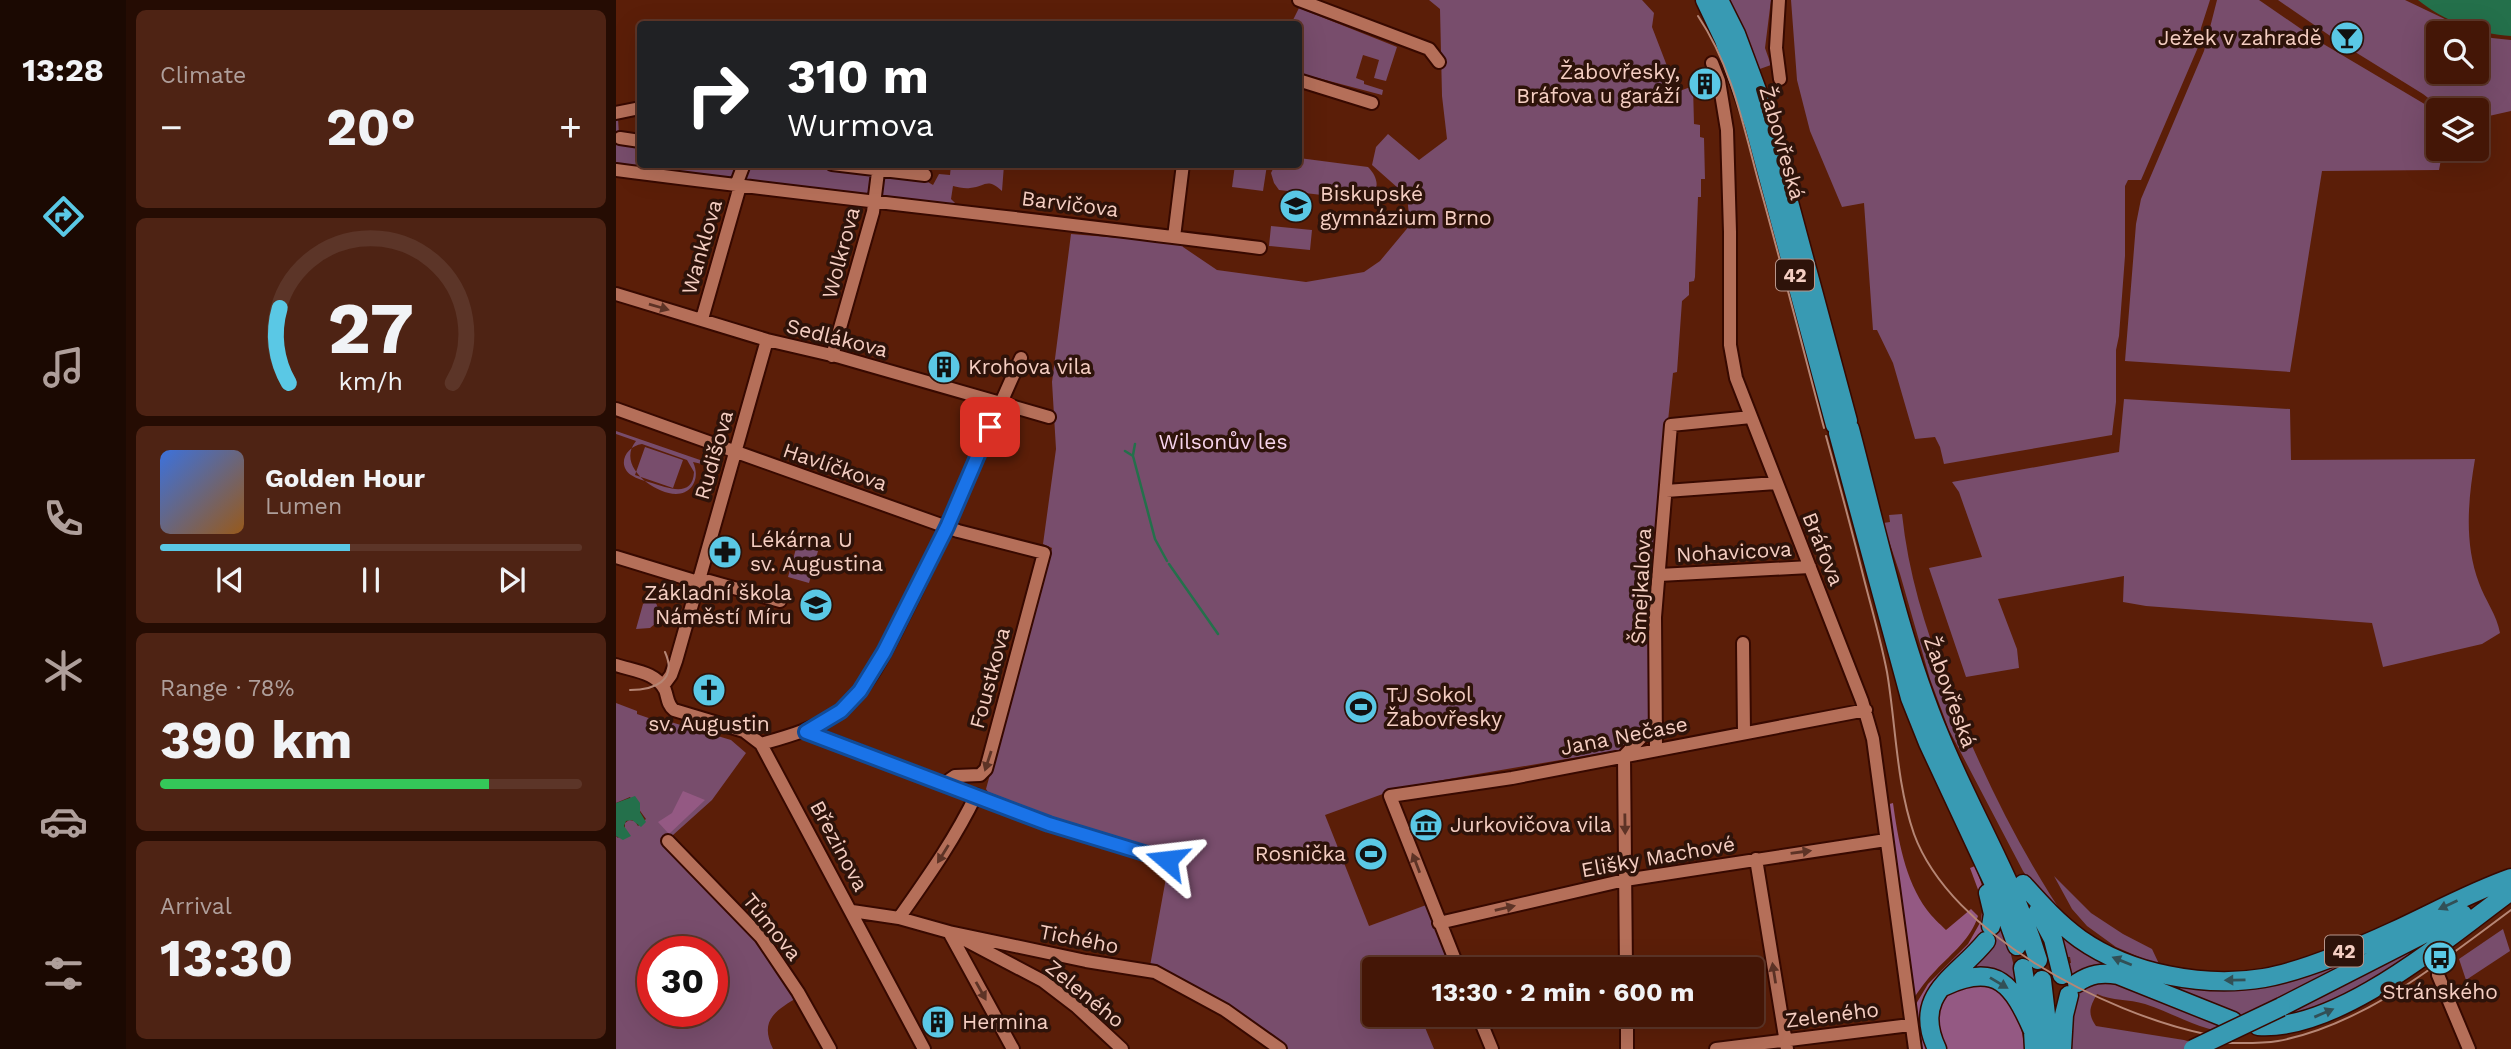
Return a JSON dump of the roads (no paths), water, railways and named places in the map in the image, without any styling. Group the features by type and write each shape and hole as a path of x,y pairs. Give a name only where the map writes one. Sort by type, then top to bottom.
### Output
{"highway":[{"name":"Žabovřeská","path":"1705,0 1724,40 1754,125 1923,693 1945,748 2019,904 2030,964 2034,1040"},
{"name":"Žabovřeská","path":"1719,0 1736,34 1764,109 1910,698 1927,743 1998,894 2017,946"},
{"name":"42","path":"1974,811 2004,850 2053,939 2068,986 2062,1049"},
{"name":"42","path":"1937,1049 1930,1032 1930,1005 1951,975 1988,934 1993,914 1976,846"},
{"name":"42","path":"2023,884 2061,924 2081,940 2108,955 2166,974 2228,980 2288,972 2392,932 2511,878"},
{"name":"42","path":"2193,1049 2446,925 2511,885"},
{"name":"42","path":"2258,1026 2283,1026 2300,1022 2337,1007 2421,958 2511,891"},
{"path":"2068,986 2099,974 2118,975 2233,1021"},
{"name":"42","path":"1942,988 1969,976 1991,977 2004,984 2022,1004 2034,1040"},
{"path":"2042,980 2050,1049"}],"street":[{"path":"1299,0 1429,49 1439,62"},
{"path":"1779,0 1776,48 1780,79"},
{"name":"Bráfova","path":"1712,63 1719,81 1727,130 1730,345 1736,378 1866,710 1873,738 1915,1049"},
{"path":"1302,81 1373,103"},
{"path":"616,113 637,109"},
{"path":"620,138 637,141"},
{"path":"740,186 738,180 742,168"},
{"path":"875,201 879,168 925,175"},
{"path":"1174,237 1183,168"},
{"name":"Barvičova","path":"616,170 1260,248"},
{"name":"Wanklova","path":"702,319 740,186"},
{"name":"Wolkrova","path":"832,356 875,201"},
{"name":"Sedlákova","path":"616,294 767,340 1049,417"},
{"name":"Rudišova","path":"663,686 669,680 676,661 767,340"},
{"path":"616,666 653,676 663,686 669,705 676,711 744,731 761,744 806,732 841,711 860,691 892,638 947,527 1021,358"},
{"name":"Havlíčkova","path":"616,409 947,527 1044,553"},
{"name":"Šmejkalova","path":"1656,749 1656,617 1671,425 1751,417"},
{"path":"1666,491 1776,483"},
{"name":"Foustkova","path":"946,783 955,776 980,775 986,769 1044,553"},
{"path":"616,557 698,582 709,581 780,601"},
{"name":"Nohavicova","path":"1659,575 1810,567"},
{"path":"1743,643 1744,733"},
{"name":"Jana Nečase","path":"1439,923 1391,799 1866,710"},
{"path":"1626,957 1624,756 1656,722"},
{"path":"806,732 1049,824 1167,860"},
{"name":"Březinova","path":"761,744 924,1049"},
{"path":"900,918 938,863 976,795"},
{"name":"Elišky Machové","path":"1439,923 1625,880 1886,840"},
{"name":"Tůmova","path":"668,841 761,937 798,992 830,1049"},
{"path":"1756,859 1786,1044"},
{"name":"Tichého","path":"852,911 900,918 949,932 1086,961 1155,972 1225,1010 1280,1049"},
{"path":"1439,923 1453,957"},
{"path":"949,932 1013,1049"},
{"name":"Zeleného","path":"949,932 1043,981 1077,1007 1122,1049"},
{"path":"2438,975 2469,1049"},
{"name":"Zeleného","path":"1716,1049 1786,1044 1910,1025"},
{"path":"1483,1027 1492,1049"},
{"path":"1627,1027 1628,1049"}],"waterway":[{"path":"1133,455 1135,444"},
{"path":"1125,451 1133,456 1155,539 1167,561"},
{"path":"1169,564 1218,634"}],"tram line":[{"path":"1698,16 1719,54 1735,95 1824,428"},
{"path":"1826,436 1885,660 1903,794 1914,834 1933,871 1961,905 1996,936 2036,964 2123,1008 2166,1024 2205,1034"},
{"path":"630,690 655,686 666,677 668,662 665,652"},
{"path":"2224,1043 2278,1041 2341,1021 2401,989 2511,910"}],"place":[{"name":"Ježek v zahradě","path":"2347,38"},
{"name":"Žabovřesky, Bráfova u garáží","path":"1705,84"},
{"name":"Biskupské gymnázium Brno","path":"1296,206"},
{"name":"Krohova vila","path":"944,367"},
{"name":"Lékárna U sv. Augustina","path":"725,552"},
{"name":"Základní škola Náměstí Míru","path":"816,605"},
{"name":"sv. Augustin","path":"709,690"},
{"name":"TJ Sokol Žabovřesky","path":"1361,707"},
{"name":"Jurkovičova vila","path":"1426,825"},
{"name":"Rosnička","path":"1371,854"},
{"name":"Stránského","path":"2440,958"},
{"name":"Hermina","path":"938,1022"}],"park label":[{"name":"Wilsonův les","path":"1223,442"}]}
